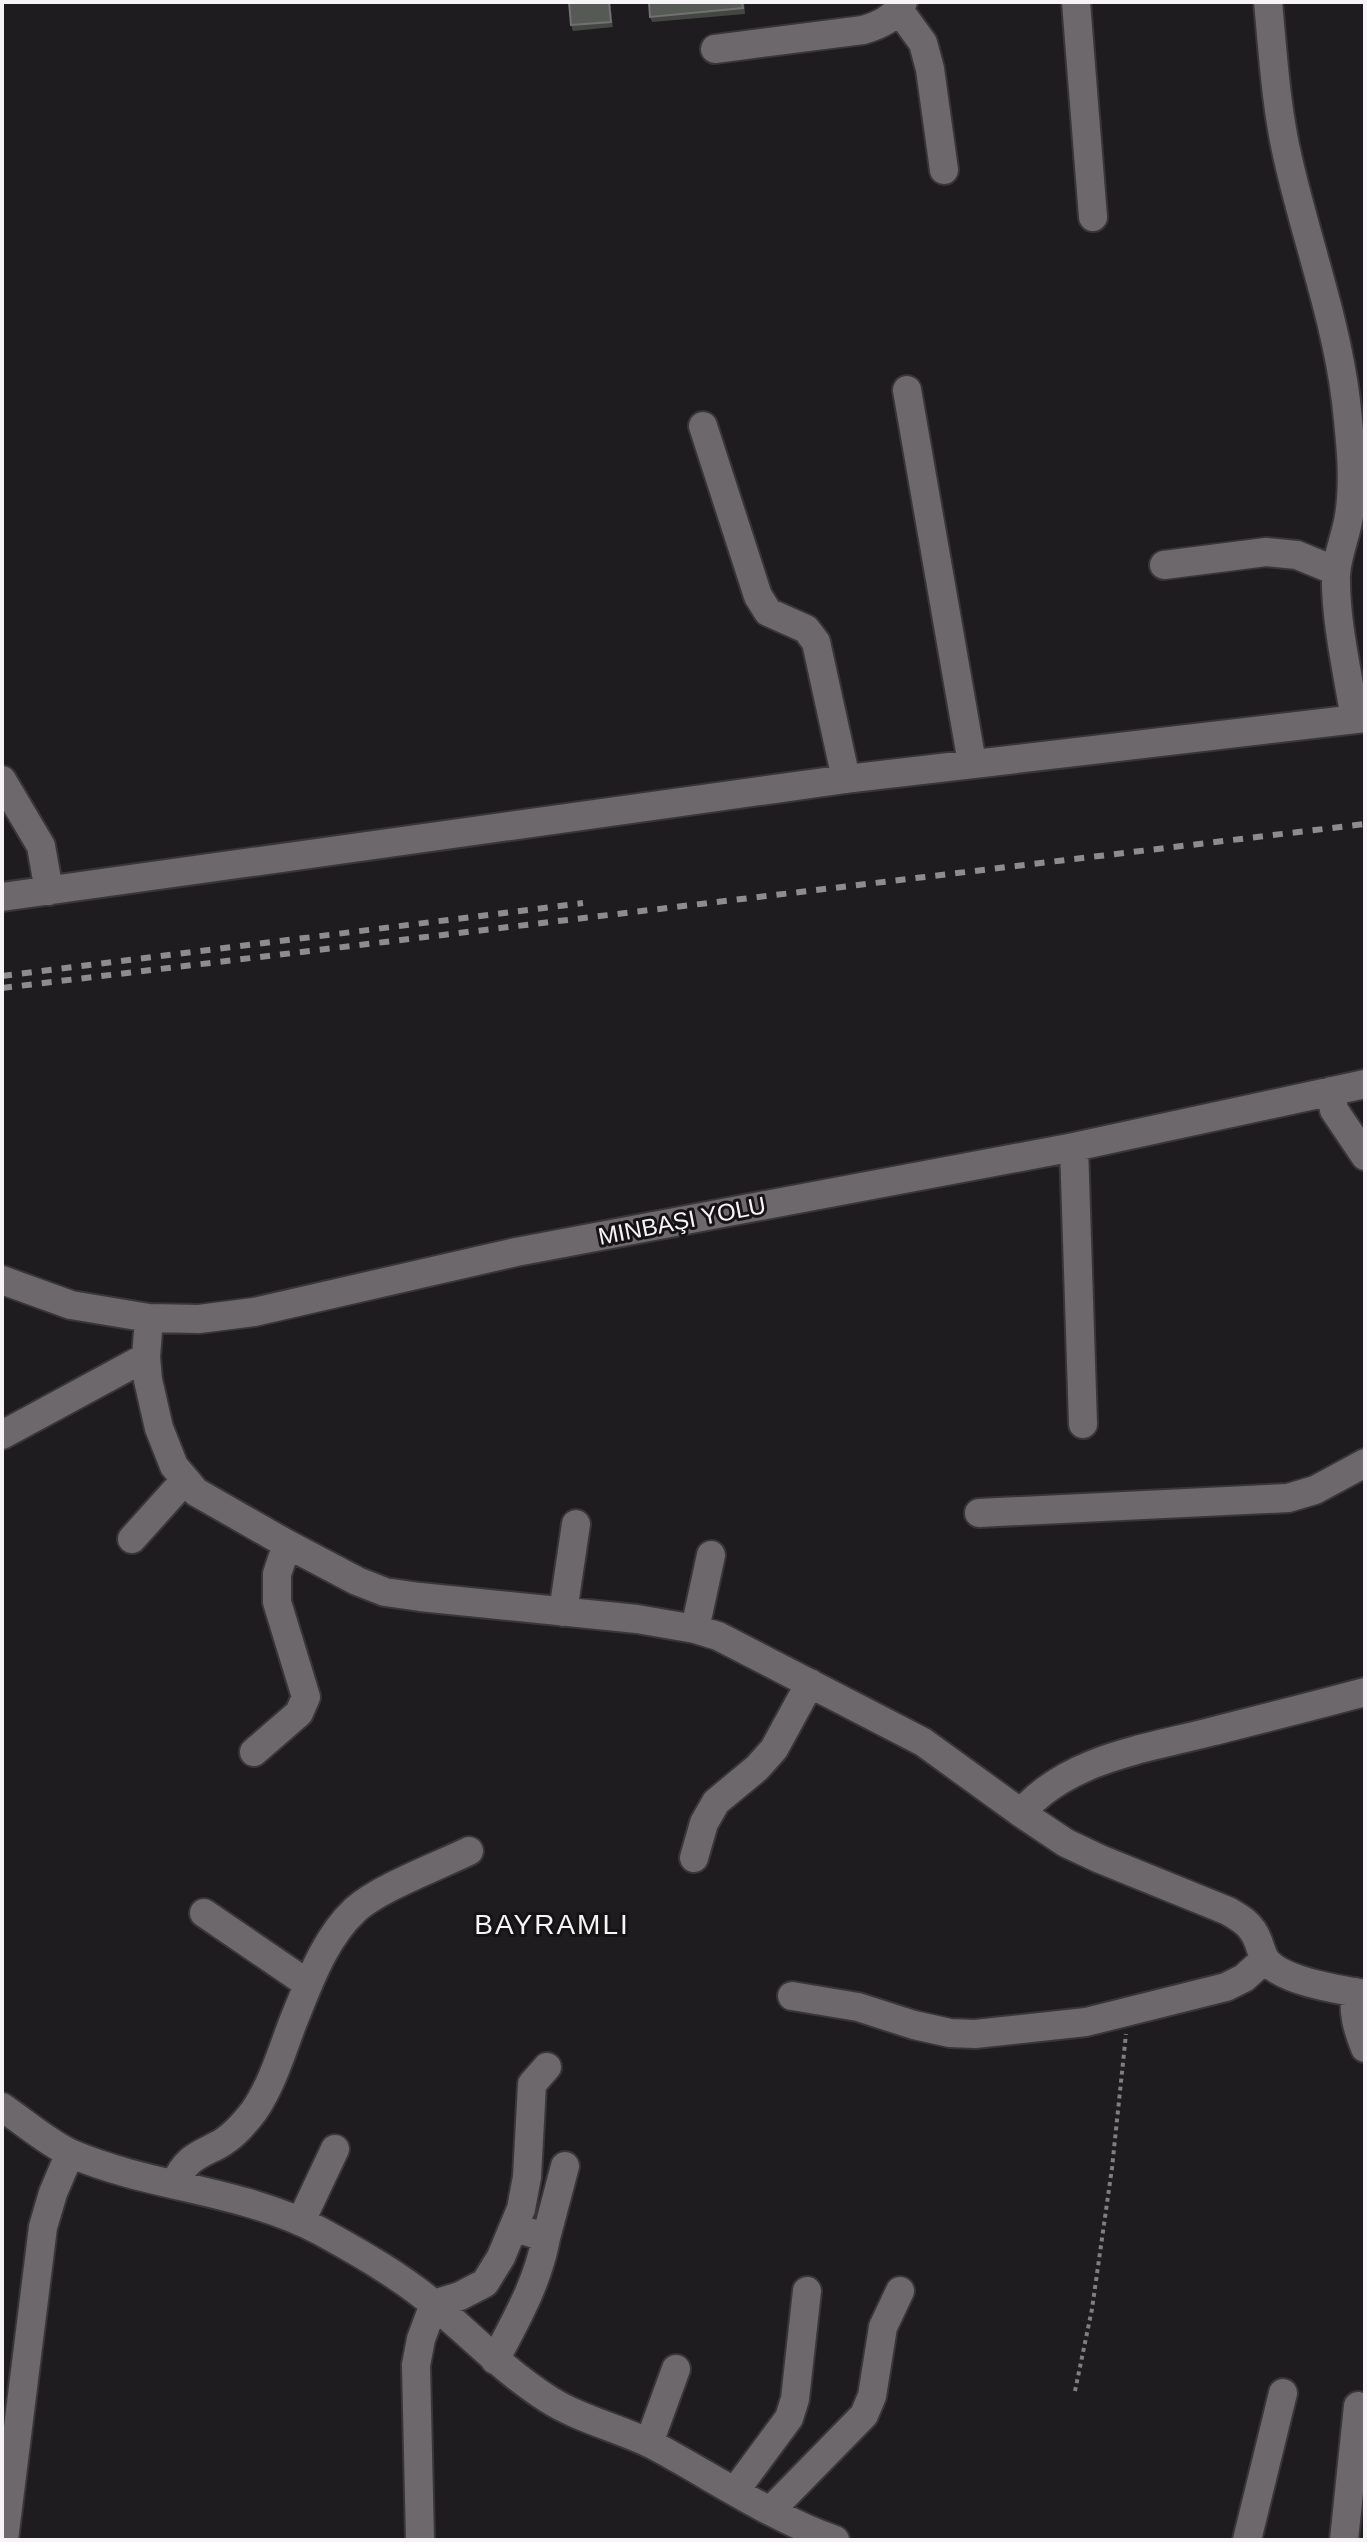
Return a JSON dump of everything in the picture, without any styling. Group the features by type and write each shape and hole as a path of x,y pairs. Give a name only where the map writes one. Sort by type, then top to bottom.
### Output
{"street":[{"path":"1076,2 1093,217"},
{"path":"2,897 846,779 1360,719 1336,594 1336,571 1351,499 1351,455 1345,396 1337,349 1280,120 1268,2"},
{"path":"715,49 863,30 879,26 901,6 923,43 930,69 944,170"},
{"path":"907,390 972,763"},
{"path":"703,426 758,596 768,612 806,629 816,642 846,779"},
{"path":"1164,565 1266,552 1297,555 1336,571"},
{"path":"2,780 41,846 49,891"},
{"path":"2,1280 71,1305 149,1318 199,1319 254,1312 516,1252 1074,1147 1365,1084"},
{"path":"1331,1091 1334,1110 1365,1156"},
{"path":"1074,1147 1083,1424"},
{"path":"149,1318 148,1380 159,1428 174,1466 196,1492 211,1502 357,1581 385,1592 637,1619 695,1629 738,1645 923,1742 1066,1843 1246,1921 1254,1930 1265,1959 1285,1974 1360,1993 1353,2011 1365,2048"},
{"path":"2,1435 146,1357"},
{"path":"979,1513 1288,1498 1315,1490 1365,1463"},
{"path":"132,1539 185,1480"},
{"path":"563,1612 576,1524"},
{"path":"254,1752 299,1713 306,1697 277,1602 277,1574 287,1544"},
{"path":"695,1629 711,1555"},
{"path":"694,1858 704,1823 716,1802 757,1768 774,1749 810,1683"},
{"path":"1021,1813 1050,1785 1100,1760 1365,1692"},
{"path":"174,2184 181,2170 196,2155 235,2133 254,2111 266,2090 316,1966 345,1921 370,1899 469,1851"},
{"path":"204,1913 308,1984"},
{"path":"792,1996 858,2007 914,2025 962,2034 1086,2022 1226,1987 1244,1978 1265,1959"},
{"path":"434,2304 460,2296 485,2283 501,2257 521,2209 527,2177 532,2084 547,2067"},
{"path":"2,2107 70,2153 261,2206 301,2221 382,2267 434,2304 495,2360 547,2399 649,2443 770,2511 835,2540"},
{"path":"301,2221 335,2149"},
{"path":"4,2540 6,2492 43,2227 70,2153"},
{"path":"495,2360 541,2266 565,2166"},
{"path":"514,2227 546,2238"},
{"path":"735,2491 789,2418 795,2399 807,2291"},
{"path":"770,2511 864,2415 872,2396 883,2327 900,2291"},
{"path":"420,2540 416,2365 421,2339 434,2304"},
{"path":"649,2443 676,2369"},
{"path":"1247,2540 1283,2393"},
{"path":"1344,2540 1358,2406"}],"path":[{"path":"1075,2391 1092,2309 1112,2168 1126,2037 1123,2012"}],"building":[{"path":"569,2 609,2 611,22 571,25"},
{"path":"649,2 742,2 743,8 650,17"}],"railway":[{"path":"2,988 1365,824"},
{"path":"2,976 583,903"}],"district":[{"name":"BAYRAMLI","path":"552,1924"}]}
